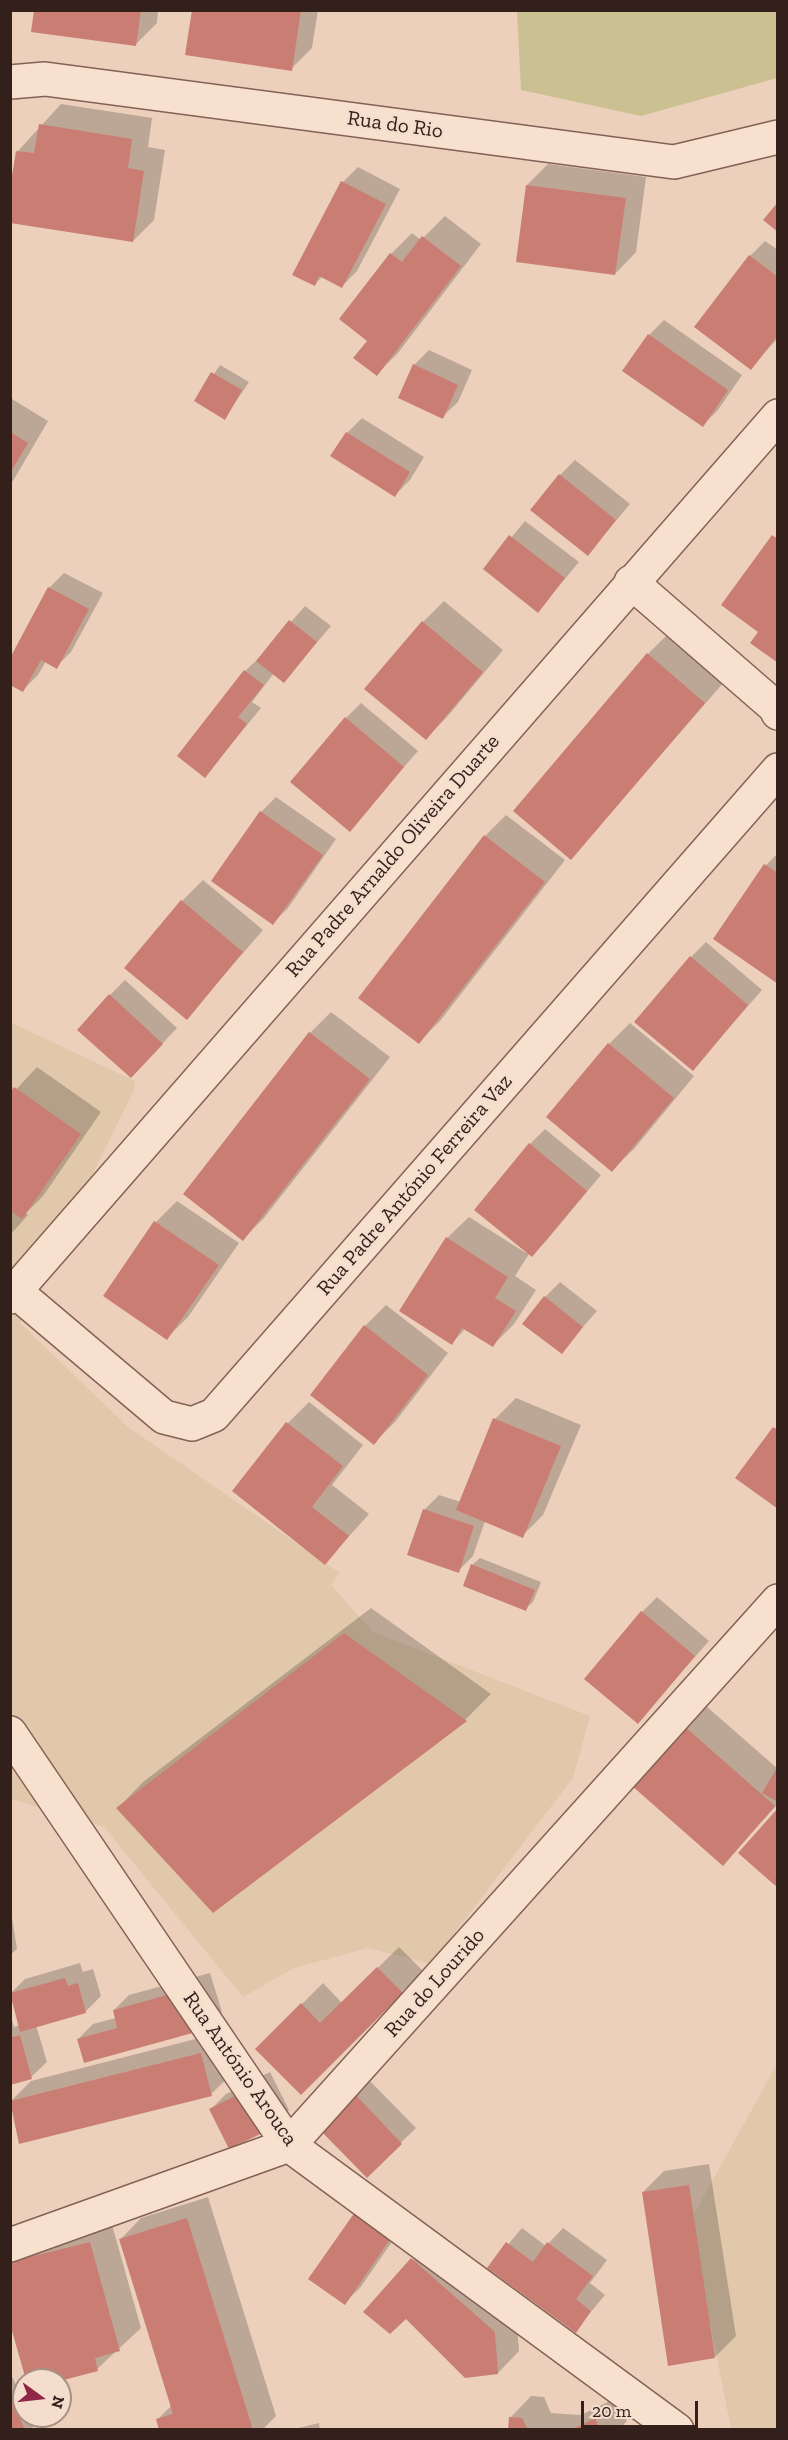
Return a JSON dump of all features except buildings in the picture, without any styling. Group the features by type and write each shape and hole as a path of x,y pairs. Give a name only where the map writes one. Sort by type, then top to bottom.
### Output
{"street":[{"name":"Rua do Rio","path":"10,82 45,79 674,162 777,137"},
{"name":"Rua Padre Arnaldo Oliveira Duarte","path":"13,1295 777,416"},
{"path":"631,582 775,707 777,713"},
{"name":"Rua Padre António Ferreira Vaz","path":"13,1295 164,1417 192,1424 214,1415 777,770"},
{"name":"Rua do Lourido","path":"10,2245 289,2145 777,1600"},
{"name":"Rua António Arouca","path":"10,1733 289,2145 677,2430"},
{"path":"631,2398 641,2430"}],"shaded area":[{"path":"517,11 777,11 777,78 641,116 521,90"},
{"path":"10,1022 135,1081 134,1090 20,1323 128,1427 340,1573 331,1585 373,1632 590,1716 573,1778 431,1964 368,1948 294,1968 243,1997 104,1827 11,1799"},
{"path":"777,2064 777,2429 731,2429 690,2221"}]}
